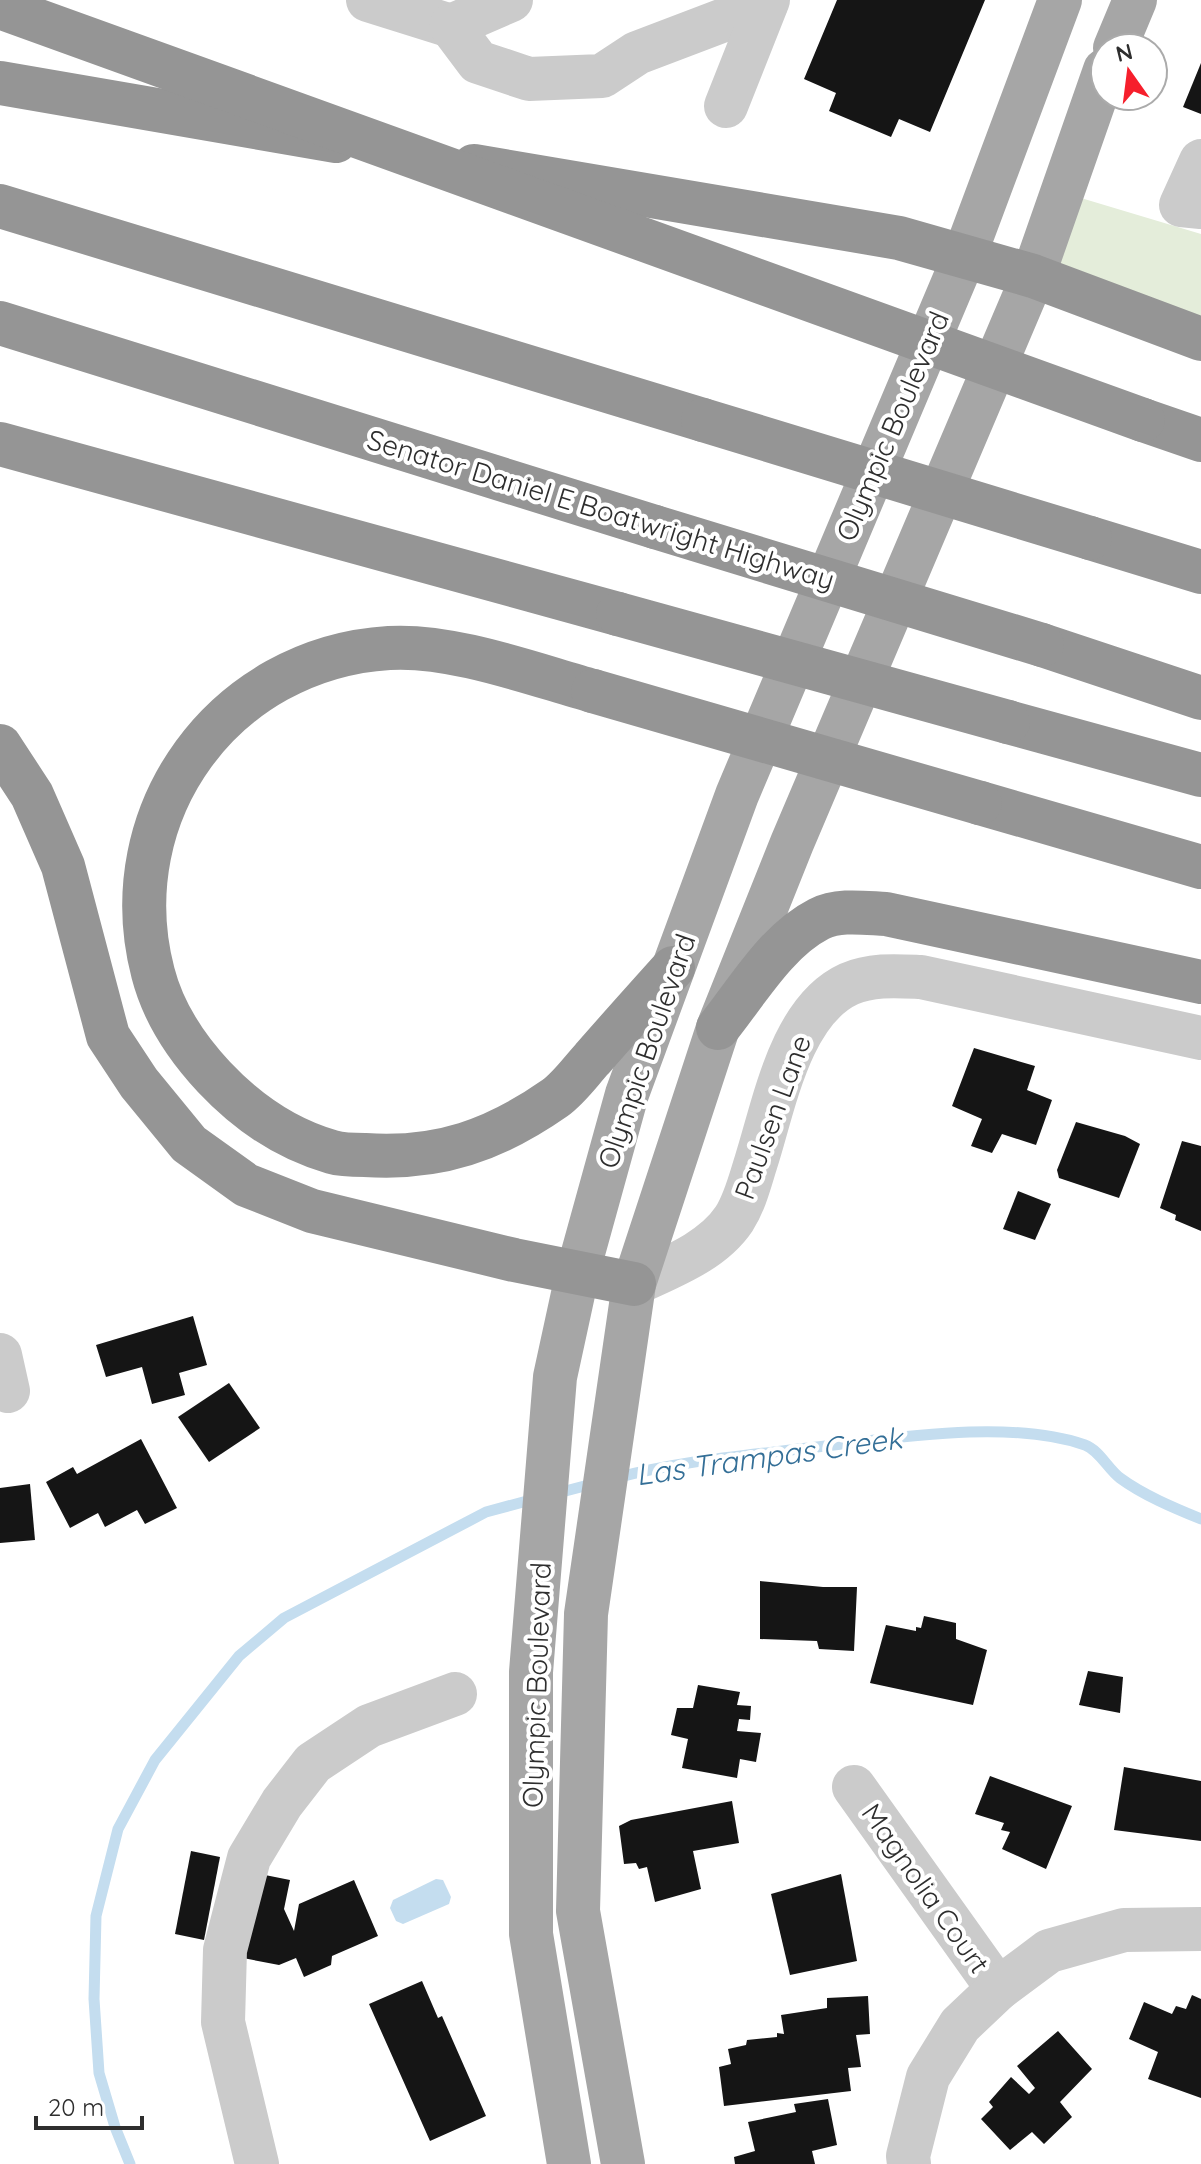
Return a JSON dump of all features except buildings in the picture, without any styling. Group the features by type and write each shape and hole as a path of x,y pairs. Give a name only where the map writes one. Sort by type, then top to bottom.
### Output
{"highway":[{"path":"0,7 1201,440"},
{"path":"0,83 899,238 1033,276 1201,339"},
{"path":"0,206 1201,572"},
{"name":"Senator Daniel E Boatwright Highway","path":"0,323 1042,645 1201,698"},
{"path":"0,444 1201,775"},
{"path":"673,968 558,1096 504,1128 454,1149 396,1157 334,1153 283,1133 235,1100 190,1052 164,1003 153,972 146,928 146,882 162,810 201,742 239,704 301,667 330,658 390,648 421,648 489,662 593,691 1201,867"},
{"path":"0,746 32,795 63,866 108,1036 139,1083 189,1144 246,1185 312,1211 514,1260 634,1284"},
{"path":"718,1028 794,936 820,918 851,912 886,914 1201,982"}],"main road":[{"name":"Olympic Boulevard","path":"569,2164 531,1934 531,1672 555,1377 578,1271 627,1094 737,795 964,257 1060,0"},
{"path":"1122,32 1135,0"},
{"name":"Olympic Boulevard","path":"623,2164 578,1911 586,1614 634,1284 718,1028 792,843 1033,276 1090,112"}],"street":[{"path":"368,0 451,26 478,62 529,79 602,76 637,53 767,2"},
{"path":"451,26 511,0"},
{"path":"726,106 767,2"},
{"path":"1201,161 1181,205 1201,207"},
{"name":"Paulsen Lane","path":"634,1284 691,1256 719,1237 735,1218 802,1029 823,1001 850,984 885,976 921,977 1201,1038"},
{"path":"257,2164 223,2022 225,1950 249,1858 282,1803 313,1763 369,1726 455,1694"},
{"name":"Magnolia Court","path":"854,1787 998,1989"},
{"path":"909,2164 908,2156 928,2077 960,2025 998,1989 1049,1951 1124,1930 1201,1929"}],"green space":[{"path":"1061,192 1201,234 1201,339 1033,276"}],"water":[{"path":"436,1879 443,1880 451,1897 449,1904 403,1924 396,1921 390,1908 393,1900"}],"waterway":[{"name":"Las Trampas Creek","path":"616,1478 687,1463 874,1440 948,1433 1020,1433 1085,1445 1129,1484 1201,1519"},
{"name":"Las Trampas Creek","path":"554,1494 596,1483"},
{"name":"Las Trampas Creek","path":"130,2164 99,2073 94,1999 96,1916 118,1829 155,1760 239,1656 284,1618 486,1512 538,1498"}]}
